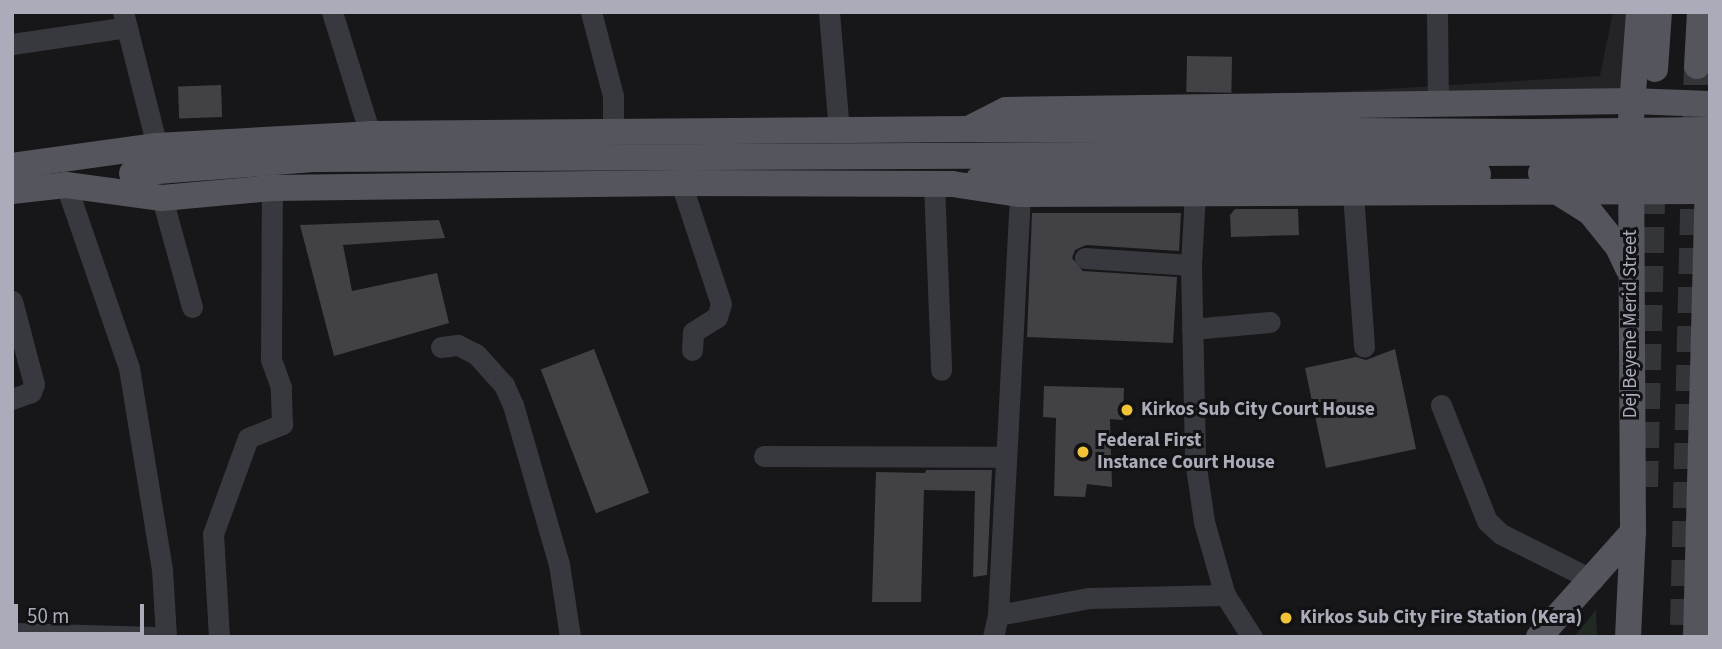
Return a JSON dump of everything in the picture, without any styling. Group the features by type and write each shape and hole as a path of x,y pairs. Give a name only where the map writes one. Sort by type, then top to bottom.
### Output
{"main road":[{"name":"Dej Beyene Merid Street","path":"1628,637 1633,532 1631,101 1639,12"},
{"path":"1655,69 1659,12"},
{"path":"1697,66 1700,12"},
{"path":"1566,102 1615,78 1634,52"},
{"path":"968,128 1006,110 1631,101 1710,104"},
{"path":"12,191 157,146 370,134 968,128 1538,132 1710,130"},
{"path":"65,173 132,173 348,158 1710,152"},
{"path":"1696,637 1710,163"},
{"path":"12,166 65,173 162,198 272,188 681,183 943,184 1020,194 1353,193 1548,182 1630,189 1709,184"},
{"path":"943,184 1022,174 1709,184"},
{"path":"1548,182 1590,212 1618,247 1631,275"},
{"path":"1539,637 1593,580 1633,532"}],"street":[{"path":"332,12 370,134"},
{"path":"591,12 613,96 613,131"},
{"path":"829,12 839,130"},
{"path":"1437,12 1438,104"},
{"path":"12,44 125,20 157,146"},
{"path":"65,173 129,368 162,569 166,637"},
{"path":"681,183 721,304 717,317 693,332 692,350"},
{"path":"941,370 943,184"},
{"path":"219,637 213,534 248,438 282,424 281,387 271,359 272,188"},
{"path":"1195,193 1191,265 1195,460 1204,522 1225,594 1252,637"},
{"path":"1353,193 1364,347"},
{"path":"993,637 998,615 1004,457 1020,194"},
{"path":"162,198 192,307"},
{"path":"1085,258 1191,265"},
{"path":"12,301 34,384 31,392 12,400"},
{"path":"1192,329 1270,322"},
{"path":"441,347 458,345 476,354 503,385 513,405 559,564 570,637"},
{"path":"1441,405 1487,522 1501,534 1593,580"},
{"path":"764,456 1004,457"},
{"path":"998,615 1089,598 1225,594"},
{"path":"12,634 156,637"}],"shaded area":[{"path":"1613,12 1645,12 1641,76 1611,114 1235,98 1600,76"},
{"path":"1596,610 1597,637 1574,637"}],"building":[{"path":"1187,56 1232,57 1231,93 1186,92"},
{"path":"221,85 222,117 179,118 178,87"},
{"path":"1235,209 1298,209 1299,235 1231,237 1230,215"},
{"path":"1032,213 1181,213 1179,251 1086,245 1075,250 1072,258 1083,271 1177,277 1173,343 1027,337"},
{"path":"439,220 445,238 343,245 352,291 437,273 449,323 334,356 300,225"},
{"path":"594,349 649,493 596,513 541,369"},
{"path":"1395,349 1416,449 1326,468 1305,368 1356,357 1366,360"},
{"name":"Federal First Instance Court House","path":"1044,386 1124,388 1123,420 1110,419 1112,487 1087,484 1085,497 1054,496 1056,418 1043,417"},
{"path":"926,470 992,470 987,575 973,577 975,491 924,490 921,602 872,602 876,472 925,473"}],"tunnel":[{"path":"1695,124 1697,66"},
{"path":"1645,487 1653,169"},
{"path":"1683,625 1694,170"}],"place":[{"name":"Kirkos Sub City Court House","path":"1127,410"},
{"name":"Federal First Instance Court House","path":"1083,452"},
{"name":"Kirkos Sub City Fire Station (Kera)","path":"1286,618"}]}
